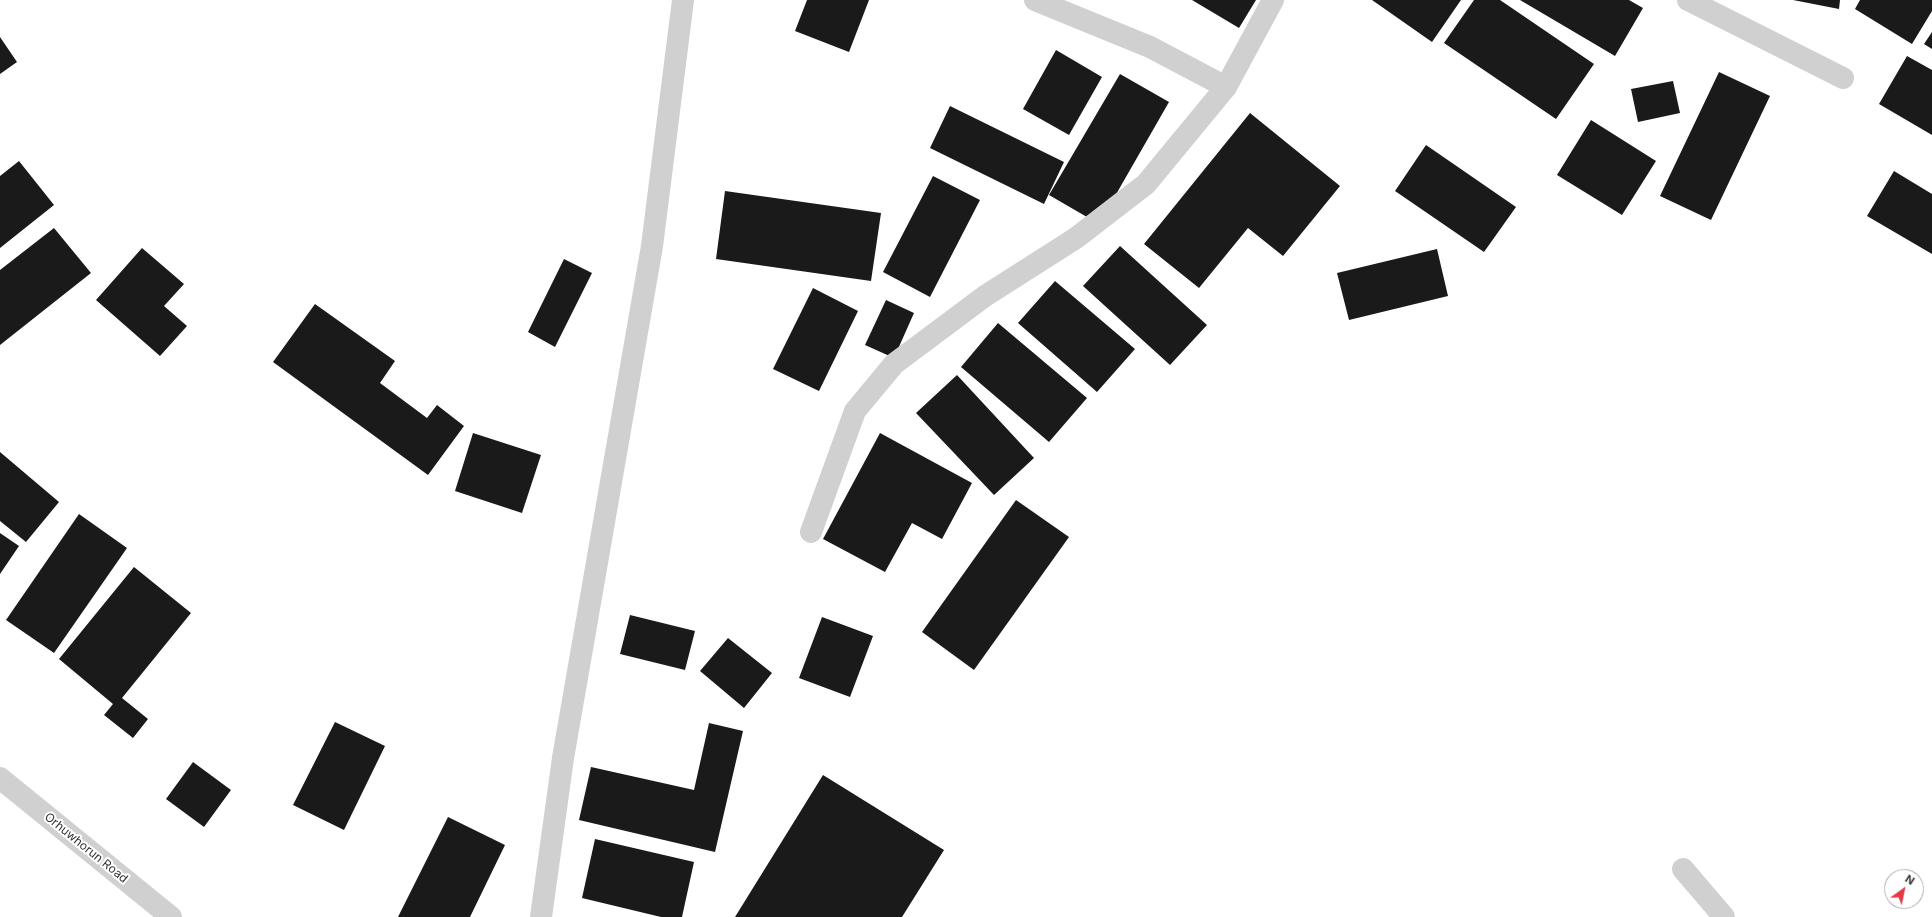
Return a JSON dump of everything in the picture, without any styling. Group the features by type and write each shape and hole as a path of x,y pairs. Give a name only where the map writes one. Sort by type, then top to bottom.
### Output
{"street":[{"path":"541,917 563,758 652,246 683,0"},
{"path":"1035,0 1150,47 1226,87"},
{"path":"812,532 855,411 894,364 985,296 1076,238 1146,184 1226,87 1273,0"},
{"path":"1688,0 1843,78"},
{"name":"Orhuwhorun Road","path":"0,778 170,917"},
{"path":"1683,869 1724,917"}],"building":[{"path":"807,0 869,0 849,52 795,31"},
{"path":"1192,0 1256,0 1239,28"},
{"path":"1372,0 1461,0 1432,42"},
{"path":"1474,0 1500,0 1594,64 1556,119 1444,43"},
{"path":"1520,0 1629,0 1643,8 1615,56"},
{"path":"1793,0 1840,0 1839,9"},
{"path":"1860,0 1932,0 1932,11 1912,44 1855,9"},
{"path":"1932,32 1932,49 1924,44"},
{"path":"0,37 17,62 0,74"},
{"path":"1056,50 1102,77 1069,135 1023,109"},
{"path":"1907,56 1932,70 1932,135 1879,104"},
{"path":"1719,72 1770,96 1711,220 1660,196"},
{"path":"1120,74 1169,102 1099,224 1049,195"},
{"path":"1673,81 1680,113 1638,122 1631,89"},
{"path":"950,106 1064,162 1044,204 930,148"},
{"path":"1250,113 1340,186 1283,256 1248,228 1199,288 1144,244"},
{"path":"1591,120 1656,161 1622,215 1557,175"},
{"path":"1426,145 1516,207 1484,252 1395,191"},
{"path":"19,161 54,205 0,248 0,176"},
{"path":"1894,171 1932,194 1932,254 1867,216"},
{"path":"933,176 980,200 930,297 883,272"},
{"path":"725,191 881,213 871,281 716,259"},
{"path":"54,228 91,273 0,345 0,270"},
{"path":"1120,246 1207,325 1170,365 1083,286"},
{"path":"142,248 184,284 164,306 187,326 160,356 96,300"},
{"path":"1437,249 1448,296 1349,320 1337,273"},
{"path":"564,259 592,273 555,347 528,332"},
{"path":"1055,281 1135,349 1097,392 1018,323"},
{"path":"813,288 858,311 819,391 773,369"},
{"path":"886,300 914,313 894,358 865,345"},
{"path":"315,304 395,361 380,383 427,418 437,405 464,426 428,475 273,362"},
{"path":"998,323 1087,398 1049,442 961,367"},
{"path":"957,375 1034,458 994,495 916,413"},
{"path":"473,433 541,455 522,513 455,491"},
{"path":"880,433 972,483 942,539 912,523 885,572 823,539"},
{"path":"0,452 59,502 26,542 0,521"},
{"path":"1016,500 1069,537 974,670 922,632"},
{"path":"79,514 127,548 54,653 6,620"},
{"path":"0,533 19,546 0,574"},
{"path":"134,567 191,613 122,698 148,719 133,738 104,715 113,704 59,659"},
{"path":"630,615 695,631 685,670 620,654"},
{"path":"822,617 873,636 850,697 799,678"},
{"path":"728,638 772,673 744,708 700,671"},
{"path":"335,722 385,746 344,830 293,805"},
{"path":"709,723 743,731 715,852 579,820 591,767 694,790"},
{"path":"193,762 231,790 204,827 166,799"},
{"path":"823,775 944,850 902,917 735,917"},
{"path":"448,817 505,845 470,917 398,917"},
{"path":"595,839 694,862 682,917 661,917 582,898"}]}
